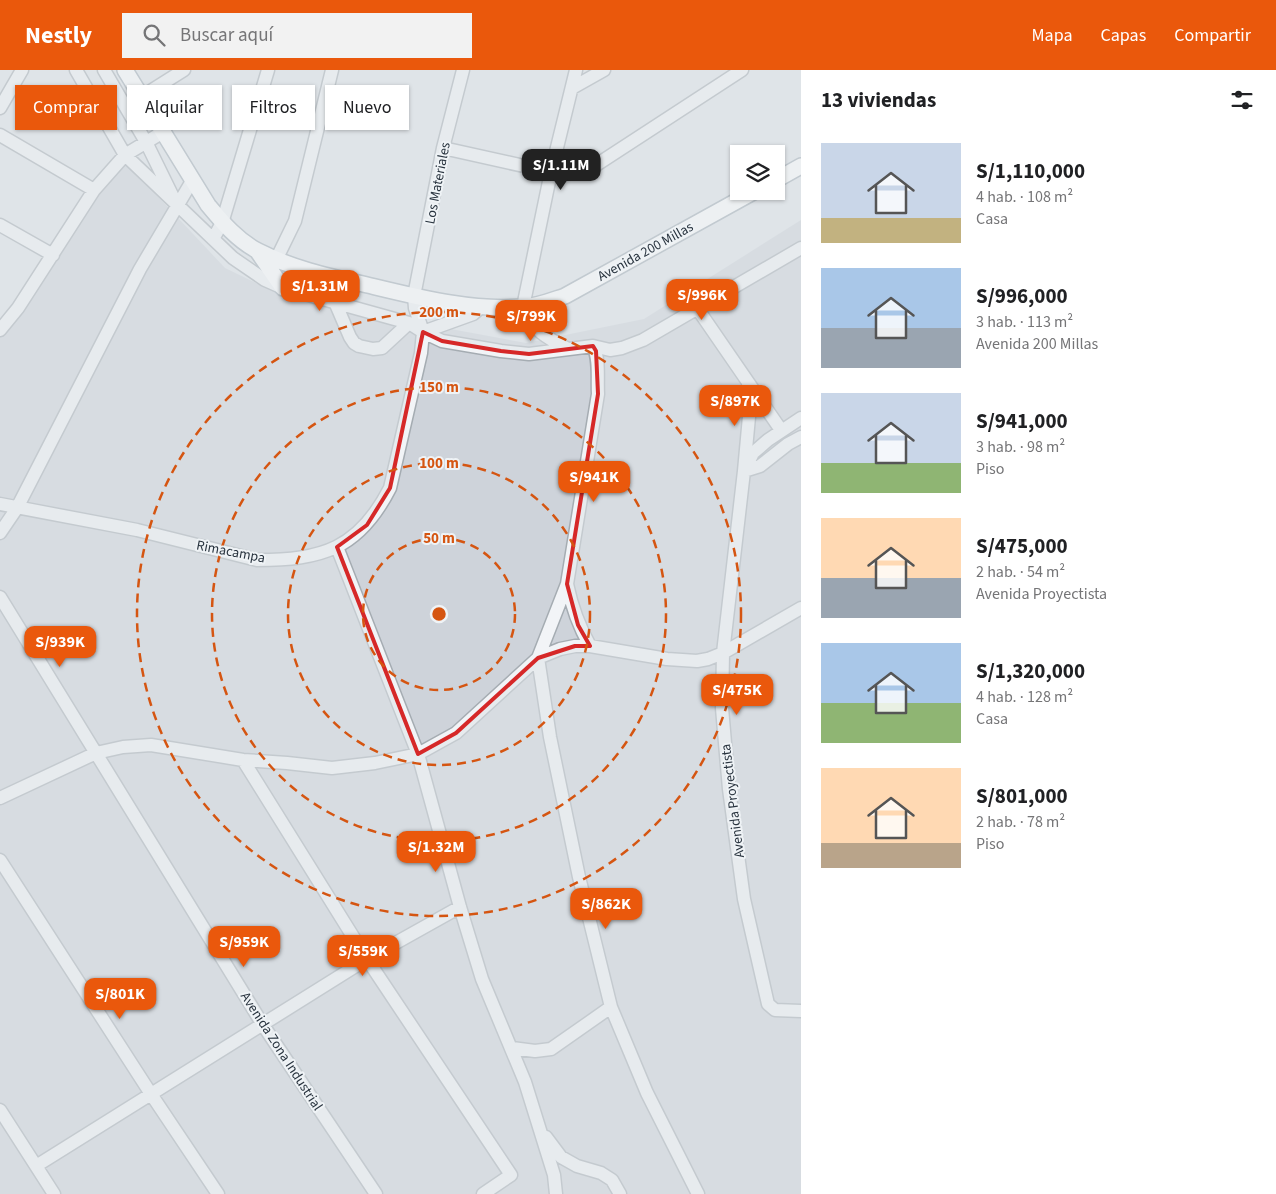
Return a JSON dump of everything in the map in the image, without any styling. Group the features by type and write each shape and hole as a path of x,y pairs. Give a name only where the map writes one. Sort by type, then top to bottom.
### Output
{"main road":[{"name":"Avenida 200 Millas","path":"126,70 134,85"},
{"name":"Avenida 200 Millas","path":"163,132 192,181 222,223 240,240 257,251 304,270 414,296 481,307 523,307 542,304 565,296 739,200"},
{"path":"785,175 801,166"},
{"path":"257,251 283,288"}],"street":[{"path":"0,108 22,70"},
{"path":"76,70 125,156 233,258 265,280 283,288 409,323 442,341 529,354 593,346 610,350 629,346 643,340 801,248"},
{"path":"104,70 146,142 178,206"},
{"path":"160,85 184,70"},
{"path":"212,239 222,223 268,70"},
{"path":"276,260 294,221 332,70"},
{"name":"Los Materiales","path":"414,296 443,148 463,70"},
{"path":"568,349 543,335 526,317 523,307 551,172 576,70"},
{"path":"572,88 604,70"},
{"path":"443,148 551,172 590,169 742,70"},
{"path":"1,326 18,308 94,190 125,156 163,132"},
{"path":"0,135 94,190"},
{"path":"0,533 17,508 140,269 192,181"},
{"path":"0,225 53,255"},
{"name":"Rimacampa","path":"0,504 138,530 257,560 303,557 321,554 337,547 367,525 380,508 390,488 421,353 423,332 415,308 414,296"},
{"path":"335,302 350,337 354,343 360,346 374,349 382,348 409,323"},
{"path":"423,332 473,314 481,307"},
{"path":"697,308 780,430"},
{"path":"593,346 596,357 598,394 567,584 538,658 550,737 580,877 611,1007 647,1093 698,1194"},
{"path":"748,383 750,406 744,471 760,466 801,437"},
{"name":"Avenida Proyectista","path":"801,418 780,430 753,453 744,471 723,653 722,708 729,789 744,899 768,1004 776,1010 801,1011"},
{"path":"337,547 418,754 482,979 526,1082 554,1175 556,1194"},
{"path":"567,584 578,626 590,646"},
{"name":"Avenida Zona Industrial","path":"0,598 263,1024 376,1194"},
{"path":"0,798 96,752 123,747 151,745 243,760 287,762 332,768 375,763 418,754 456,733 538,658 560,649 590,646 697,661 723,653 801,608"},
{"path":"243,760 367,959 511,1175 482,1194"},
{"path":"0,860 218,1194"},
{"path":"36,1166 367,959 460,907"},
{"path":"512,1048 534,1051 551,1049 611,1007"},
{"path":"0,1110 54,1194"},
{"path":"538,1122 561,1157 577,1166 601,1173 612,1180 620,1194"}],"highlighted area":[{"path":"423,332 442,341 501,351 529,354 593,346 596,351 598,394 567,584 578,625 590,646 575,646 538,658 456,733 418,754 337,547 367,525 390,488"}],"shaded area":[{"path":"118,154 225,268 289,299 526,343 644,319 801,220 801,1194 0,1194 0,336"}]}
